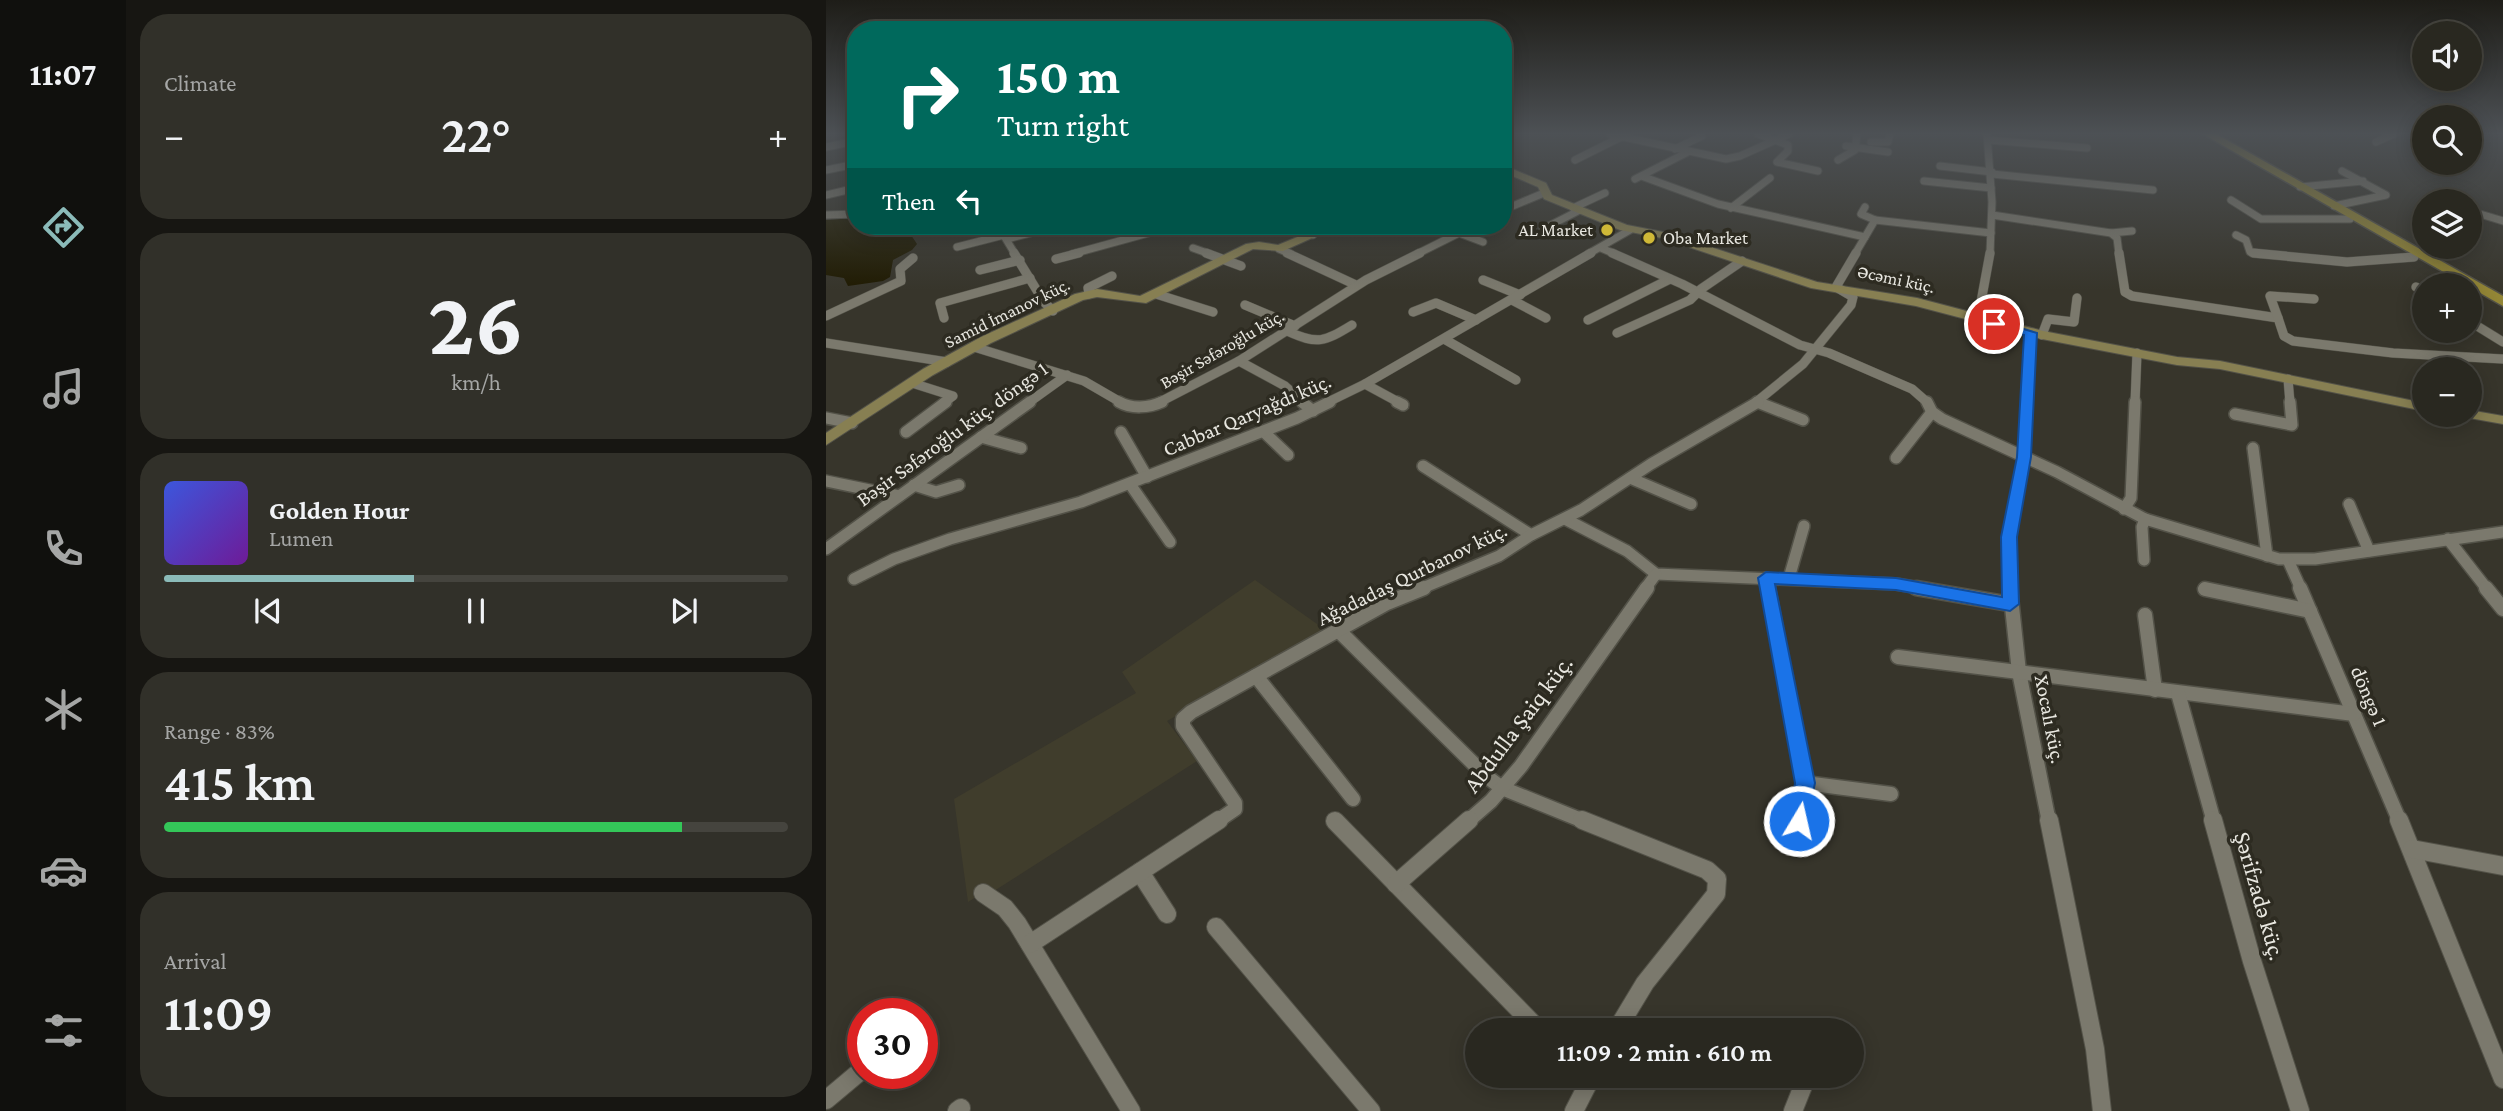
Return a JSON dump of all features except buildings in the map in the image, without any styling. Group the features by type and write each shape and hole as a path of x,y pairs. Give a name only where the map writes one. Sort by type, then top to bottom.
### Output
{"main road":[{"path":"2292,186 2412,256"},
{"path":"2300,187 2501,300"},
{"path":"2418,259 2442,273"},
{"path":"2482,293 2501,300"}],"street":[{"name":"Əcəmi küç.","path":"1542,186 1548,197 1630,230 1664,235 1807,283 1917,302 2036,334 2220,365 2412,405"},
{"path":"1662,186 1731,208 1865,237"},
{"path":"1731,208 1760,186"},
{"path":"1971,186 1992,188 1992,233 1980,303 1973,318"},
{"path":"2113,186 2153,190"},
{"path":"2300,187 2312,186"},
{"path":"2334,206 2386,195 2371,186"},
{"path":"826,195 847,190"},
{"path":"1512,206 1544,193"},
{"path":"1544,229 1605,193"},
{"path":"2231,200 2261,219 2350,219"},
{"path":"1865,207 1861,214 1875,220 1992,233"},
{"path":"826,215 847,214"},
{"path":"1992,215 2111,233 2133,231"},
{"path":"2482,215 2503,220"},
{"path":"1836,287 1875,220"},
{"name":"Cabbar Qaryağdı küç.","path":"853,579 894,559 950,539 1038,516 1130,484 1312,411 1365,384 1630,230"},
{"path":"2111,233 2117,238 2127,294 2278,318"},
{"path":"957,247 1015,235"},
{"path":"1056,260 1143,235"},
{"name":"Samid İmanov küç.","path":"826,440 912,383 974,347 1089,294 1142,303 1256,245 1279,249 1313,235"},
{"name":"Bəşir Səfəroğlu küç.","path":"974,347 1067,375 1096,387 1121,404 1135,408 1165,401 1239,361 1356,285 1455,235"},
{"path":"1464,235 1483,242"},
{"path":"2236,235 2246,240 2250,252 2262,255 2347,262 2412,257"},
{"path":"1006,237 1053,311"},
{"path":"1193,248 1241,266"},
{"path":"1601,248 1697,292 1792,341 1912,389 1926,399 1932,412 2144,519 2288,560 2315,559 2503,532"},
{"path":"1279,249 1356,285"},
{"path":"826,316 901,281 900,269 912,258"},
{"path":"981,270 1020,260"},
{"path":"1617,333 1690,300 1697,292 1742,261"},
{"path":"1089,294 1088,288 1111,276"},
{"path":"944,317 940,303 1030,278"},
{"path":"1588,320 1670,279"},
{"path":"1483,280 1516,297 1546,318"},
{"name":"Ağadadaş Qurbanov küç.","path":"1030,944 1235,809 1234,803 1183,726 1183,719 1191,712 1387,603 1499,556 1757,402 1803,363 1853,301 1853,297 1836,287"},
{"path":"1156,294 1213,312"},
{"path":"868,296 881,301"},
{"path":"2314,299 2270,296 2284,336 2293,341 2393,353 2503,359"},
{"path":"2036,334 2048,319 2074,322 2077,298"},
{"path":"1413,312 1436,303 1476,320"},
{"path":"1245,305 1315,343 1326,340 1352,325"},
{"path":"2482,329 2503,342"},
{"name":"Xocalı küç.","path":"2036,334 2024,457 2009,537 2010,604 2019,672 2095,1049 2102,1111"},
{"path":"1444,339 1516,380"},
{"path":"826,342 947,362"},
{"path":"2124,509 2131,498 2137,353"},
{"path":"1239,361 1285,386 1312,411"},
{"name":"Bəşir Səfəroğlu küç. döngə 1","path":"828,546 1067,375"},
{"path":"2235,415 2292,425 2288,379"},
{"path":"906,432 953,396 912,383"},
{"path":"1365,384 1402,405"},
{"path":"1757,402 1802,420"},
{"path":"1896,458 1932,412"},
{"path":"2482,416 2503,420"},
{"path":"826,418 852,423"},
{"path":"1121,432 1147,477"},
{"path":"1264,432 1288,455"},
{"path":"981,437 1021,448"},
{"path":"2253,449 2267,556"},
{"path":"1423,466 1531,535"},
{"path":"1630,478 1691,504"},
{"path":"826,481 899,496"},
{"path":"1130,484 1170,542"},
{"path":"914,485 936,492 959,485"},
{"path":"2349,504 2369,551"},
{"path":"1565,519 1627,551 1656,574 1896,584 2010,604"},
{"path":"2144,519 2144,559"},
{"path":"1789,578 1804,526"},
{"path":"2448,539 2503,609"},
{"name":"döngə 1","path":"2288,560 2412,849 2503,1079"},
{"name":"Abdulla Şaiq küç.","path":"1396,884 1476,815 1521,766 1656,574"},
{"path":"1766,578 1805,783 1796,840"},
{"path":"2205,589 2310,611"},
{"path":"2145,615 2155,690"},
{"path":"1339,631 1486,776 1502,788 1707,870 1717,879 1716,894 1645,983 1624,1018"},
{"path":"1898,657 2354,714"},
{"path":"1256,676 1353,799"},
{"name":"Şərifzadə küç.","path":"2178,693 2252,961 2300,1111"},
{"path":"1805,783 1891,794"},
{"path":"1335,821 1527,1018"},
{"path":"2412,849 2503,866"},
{"path":"1140,872 1167,914"},
{"path":"983,893 1005,908 1030,944 1131,1111"},
{"path":"1216,927 1371,1111"},
{"path":"826,1100 847,1082"},
{"path":"1574,1111 1584,1088"},
{"path":"1793,1111 1802,1088"}],"shaded area":[{"path":"847,219 847,235 911,235 917,244 912,250 893,260 890,277 883,281 848,286 844,278 826,275 826,220"},
{"path":"1255,580 1327,631 1167,721 1197,761 994,891 992,887 968,902 954,799 1136,693 1122,672"}],"place":[{"name":"AL Market","path":"1607,230"},
{"name":"Oba Market","path":"1649,238"}],"route":[{"path":"1799,821 1805,783 1766,578 1896,584 2010,604 2007,561 2012,511 2024,457 2031,333 1994,324"}]}
